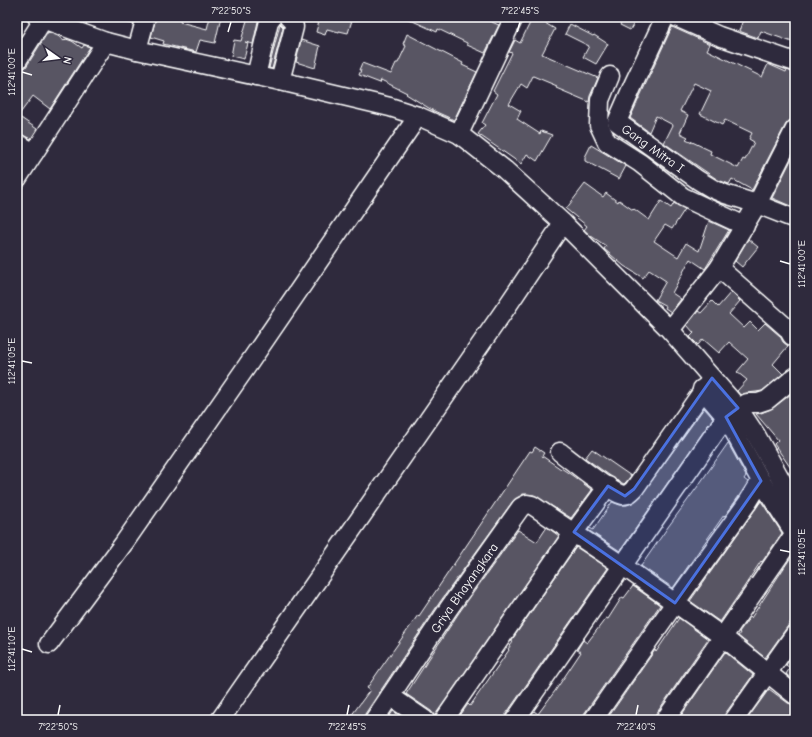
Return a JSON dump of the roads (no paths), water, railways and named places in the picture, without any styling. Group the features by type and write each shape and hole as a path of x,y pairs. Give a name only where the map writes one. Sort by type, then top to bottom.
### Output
{"street":[{"path":"137,50 146,17"},
{"path":"256,76 269,21 272,17"},
{"path":"280,81 294,27 291,18 288,17"},
{"path":"459,134 514,17"},
{"name":"Gang Mitra I","path":"665,17 617,122 698,180 725,194 795,219"},
{"path":"676,17 719,36 795,62"},
{"path":"17,61 40,18 106,42 344,96 418,116 459,134 505,170 563,223 670,330 707,384 732,417 761,481 795,533 664,720"},
{"path":"17,179 106,42"},
{"path":"610,76 600,100 599,125 606,142 640,163 683,197 746,225"},
{"path":"49,644 124,543 248,366 418,116"},
{"path":"670,330 719,268 746,225 795,129"},
{"path":"17,143 34,153"},
{"path":"220,720 451,389 563,223"},
{"path":"719,268 788,329 792,336"},
{"path":"528,720 628,569 732,417 747,403 758,403 767,400 795,377"},
{"path":"560,452 608,486 623,494 628,494 707,384"},
{"path":"732,417 756,435 795,505"},
{"path":"593,720 748,502 761,481"},
{"path":"444,720 574,532 608,486"},
{"name":"Griya Bhayangkara","path":"374,720 449,608 521,507 527,504 532,505 574,532 628,569 722,637 795,695"},
{"path":"515,720 628,569"},
{"path":"734,720 795,634"},
{"path":"390,696 425,720"}]}
